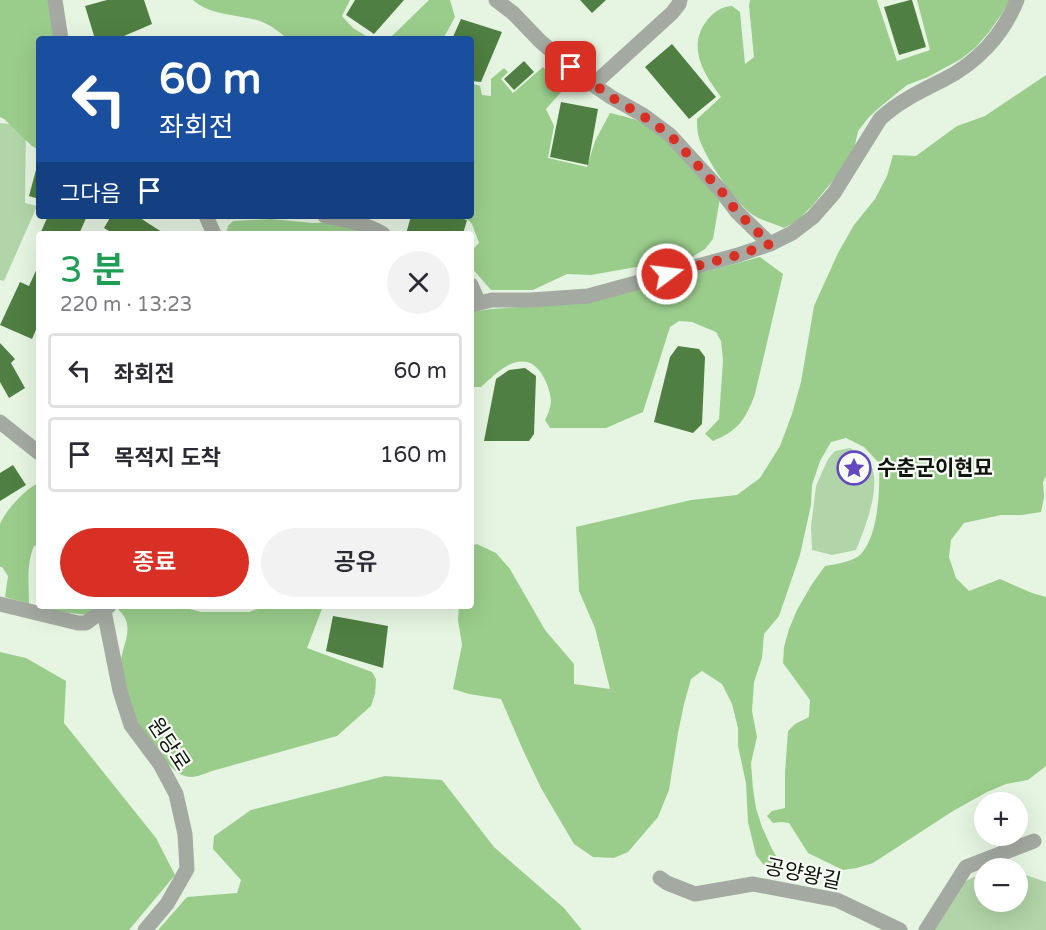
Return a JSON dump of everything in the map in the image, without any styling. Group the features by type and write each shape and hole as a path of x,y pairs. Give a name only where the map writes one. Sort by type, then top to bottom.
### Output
{"street":[{"path":"56,0 61,36"},
{"path":"496,0 513,13 559,58 670,135 722,192 737,212 770,244"},
{"path":"594,84 672,13 680,0"},
{"path":"475,304 492,300 588,296 738,255 770,244 792,233 813,217 834,193 880,119 890,109 945,80 983,53 997,35 1017,0"},
{"path":"340,219 368,226 377,231"},
{"path":"0,422 36,451"},
{"path":"0,604 78,623 86,623 104,609"},
{"name":"원당로","path":"105,609 120,690 130,725 160,764 176,794 185,834 187,868 167,904 145,930"},
{"path":"926,930 966,867 1034,842"},
{"name":"공양왕길","path":"660,878 695,894 753,884 837,900 900,930"}],"green space":[{"path":"0,0 49,0 54,36 36,36 36,148 0,117"},
{"path":"193,0 350,0 342,16 353,28 366,36 284,36 264,23 216,12"},
{"path":"429,0 450,0 455,17 445,36 392,36"},
{"path":"750,0 877,0 897,61 930,50 917,0 1010,0 989,32 975,48 961,59 928,77 907,85 869,117 858,131 855,145 847,162 835,178 797,221 784,228 753,215 746,209 714,168 698,133 697,119 721,97 703,69 698,39 711,16 721,8 732,6 740,12 745,64 754,57"},
{"path":"543,67 563,90 546,109 554,126 548,158 587,167 595,141 610,113 646,124 656,130 720,198 713,239 705,249 692,257 591,275 567,274 533,290 491,290 474,270 474,248 479,243 472,224 467,219 474,219 474,84 480,86 482,95 491,96 491,79 504,68 508,72 501,79 513,93"},
{"path":"1046,75 1046,476 1043,482 1044,497 1041,512 1001,515 964,523 951,540 949,557 956,578 969,591 1000,579 1046,597 1046,766 1028,780 1006,784 987,792 974,792 974,799 873,863 857,868 843,870 808,853 789,823 773,823 767,816 772,811 785,808 788,731 795,724 809,717 810,700 783,663 789,629 797,610 825,566 858,557 872,535 875,523 879,463 864,447 846,438 831,442 820,461 812,485 811,505 800,555 779,616 764,634 762,658 754,682 752,711 757,737 751,763 753,789 762,827 782,866 782,876 770,873 756,855 748,822 746,783 732,704 722,684 702,671 691,679 678,733 669,790 658,817 628,852 614,858 593,857 574,844 541,788 501,699 453,689 462,645 459,609 474,609 474,545 477,544 496,553 510,569 545,630 574,664 574,684 610,689 595,628 579,591 576,527 691,500 737,495 760,478 780,446 792,414 801,382 814,306 838,253 854,225 875,199 887,176 893,155 916,156 957,126 985,116"},
{"path":"0,123 26,126 25,203 36,206 36,208 4,281 0,280"},
{"path":"271,219 313,223 334,222 362,231 227,231 233,221"},
{"path":"760,257 783,274 755,394 740,423 729,433 713,441 705,434 719,419 723,360 721,341 716,332 692,322 679,321 670,327 643,412 606,428 550,428 545,420 551,402 547,384 537,368 527,362 514,363 481,387 474,387 474,312 592,302"},
{"path":"850,448 866,458 872,467 874,477 872,503 864,529 856,550 832,555 812,550 811,527 816,486 828,459 835,451"},
{"path":"36,484 36,545 30,560 29,604 5,597 8,576 0,567 0,524 17,500"},
{"path":"53,609 92,609 87,615"},
{"path":"118,609 249,612 257,609 322,609 307,648 372,672 376,679 371,706 337,736 198,776 185,776 173,769 160,754 134,713 121,668 127,636 127,624"},
{"path":"0,652 26,658 66,681 64,723 156,838 175,875 129,930 0,930"},
{"path":"385,776 442,780 494,847 564,908 582,930 158,930 187,897 237,893 241,880 213,849 214,836 251,810"},
{"path":"1028,876 1046,882 1046,930 933,930 958,885 974,877 974,912 1028,912"}],"building":[{"path":"107,0 144,0 152,24 124,36 94,36 85,6"},
{"path":"355,0 404,0 374,34 346,15"},
{"path":"580,0 606,0 592,13"},
{"path":"912,0 926,47 899,55 884,7"},
{"path":"461,19 502,32 481,82 474,81 474,36 453,36"},
{"path":"672,44 716,97 689,119 645,67"},
{"path":"524,61 534,72 514,90 504,79"},
{"path":"561,102 598,109 588,165 550,157"},
{"path":"36,170 36,198 29,196"},
{"path":"47,219 86,219 80,231 41,231"},
{"path":"109,219 142,219 160,231 109,231 104,228"},
{"path":"410,219 467,220 464,231 407,231"},
{"path":"36,271 36,330 32,339 0,325 20,282 29,286"},
{"path":"0,343 15,359 11,363 25,388 9,398 0,382"},
{"path":"678,346 699,349 705,357 702,424 693,433 654,422 670,357"},
{"path":"525,368 536,376 534,434 529,441 484,441 496,379 509,370"},
{"path":"13,465 26,485 0,501 0,473"},
{"path":"333,616 388,626 383,668 326,651"}],"place":[{"name":"수춘군이현묘","path":"854,468"}],"route":[{"path":"571,67 611,97 670,135 722,192 737,212 770,244 667,274"}]}
